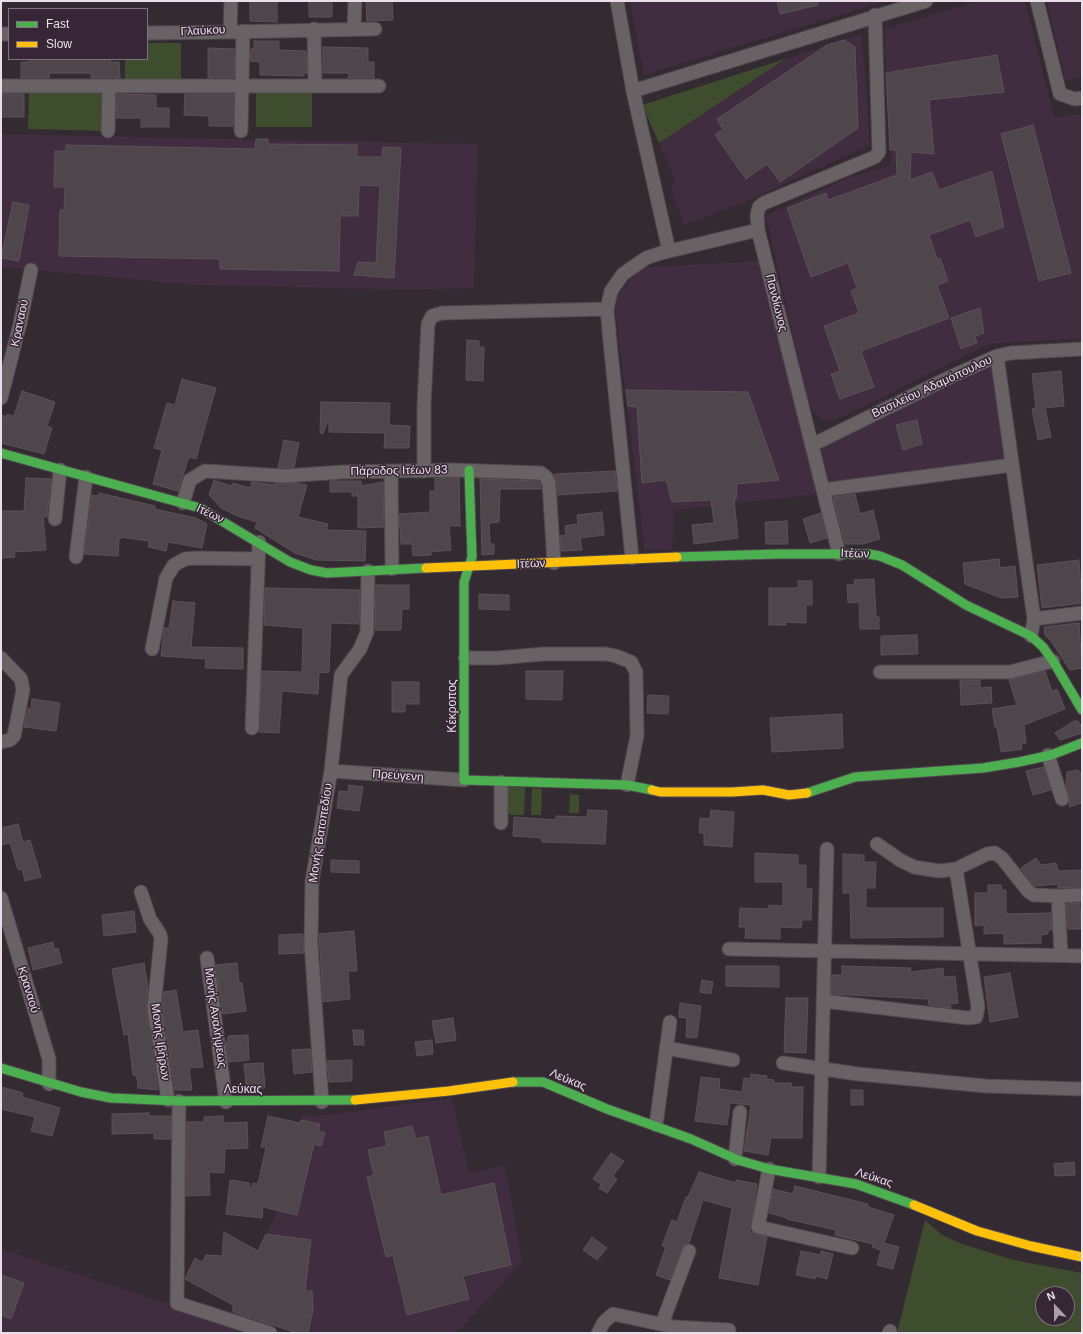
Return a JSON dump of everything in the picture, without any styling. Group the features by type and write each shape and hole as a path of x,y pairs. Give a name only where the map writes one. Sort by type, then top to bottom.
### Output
{"street":[{"name":"Γλαύκου","path":"148,33 236,31 231,1"},
{"path":"354,29 355,1"},
{"path":"617,1 633,91 669,251"},
{"path":"633,91 875,15 926,1"},
{"path":"1037,1 1060,94 1075,99 1082,98"},
{"name":"Πανδίωνος","path":"839,554 758,230 757,215 759,207 764,203 875,157 879,152 875,15"},
{"path":"241,131 242,86 236,31 375,29"},
{"path":"314,30 315,86"},
{"path":"1,86 379,86"},
{"path":"108,131 109,86"},
{"path":"632,558 608,309 611,291 623,274 646,258 669,251 758,230"},
{"name":"Κραναού","path":"1,398 20,324 31,270"},
{"path":"424,471 424,406 428,324 432,316 442,314 608,309"},
{"name":"Βασιλείου Αδαμόπουλου","path":"812,445 948,378 997,356 1011,353 1082,349"},
{"path":"997,356 1034,620 1031,636"},
{"name":"Ιτέων","path":"1,453 183,502 213,514 290,562 311,570 337,573 392,569 554,563 632,558 839,554 869,554 886,558 902,565 966,605 1031,636 1053,661 1082,710"},
{"path":"823,490 1012,465"},
{"path":"55,519 60,470"},
{"name":"Πάροδος Ιτέων 83","path":"183,502 190,480 205,471 290,476 343,472 469,470 540,473 546,477 549,483 554,563"},
{"name":"Κέκροπος","path":"464,780 464,590 472,557 469,470"},
{"path":"391,471 392,569"},
{"path":"76,557 86,477"},
{"path":"252,728 258,542"},
{"path":"152,649 166,578 174,565 185,559 196,558 258,559"},
{"name":"Μονής Βατοπεδίου","path":"322,1102 311,944 312,881 331,772 341,675 360,649 366,632 368,571"},
{"path":"1034,620 1082,613"},
{"path":"465,658 497,658 544,654 606,654 621,657 630,662 636,672 637,736 627,785"},
{"path":"1,658 21,679 23,690 14,736 10,740 1,742"},
{"path":"880,672 1010,672 1053,661"},
{"path":"464,780 627,785 660,792 732,792 763,790 789,795 809,793 855,778 983,768 1019,762 1048,755 1082,743"},
{"path":"1048,755 1062,799"},
{"name":"Πρεύγενη","path":"331,772 464,780"},
{"path":"501,782 501,823"},
{"path":"877,844 900,860 919,868 938,871 956,869 987,854 995,853 1002,858 1029,892 1034,895 1082,895"},
{"path":"819,1177 827,849"},
{"path":"823,1001 974,1018 977,1015 978,1008 956,869"},
{"name":"Μονής Ιβήρων","path":"141,892 150,919 160,934 161,939 154,1008 174,1101 177,1303 270,1333"},
{"path":"1058,896 1061,955"},
{"name":"Κραναού","path":"1,898 49,1059 49,1084"},
{"path":"729,949 970,952 1082,956"},
{"name":"Μονής Αναλήψεως","path":"207,958 226,1102"},
{"path":"656,1125 670,1022"},
{"path":"666,1048 733,1060"},
{"path":"783,1063 821,1069 986,1086 1082,1089"},
{"name":"Λεύκας","path":"1,1068 49,1084 111,1098 174,1101 322,1102 375,1099 530,1080 548,1084 607,1110 656,1125 735,1159 769,1169 856,1184 978,1231 1031,1246 1082,1257"},
{"path":"735,1159 740,1112"},
{"path":"769,1169 758,1227 852,1248"},
{"path":"662,1324 689,1251"},
{"path":"598,1333 604,1322 613,1314 684,1328 729,1330"}],"shaded area":[{"path":"630,1 886,1 644,75"},
{"path":"979,1 1025,1 1054,117 1082,114 1082,338 989,344 844,416 831,421 824,420 813,411 808,403 766,215 852,176 891,165 884,29"},
{"path":"1047,1 1082,1 1082,78 1065,80"},
{"path":"862,34 870,145 749,200 684,225 672,191 674,178 659,143 785,59"},
{"path":"1,134 478,144 474,288 415,290 192,285 1,267"},
{"path":"759,261 819,494 674,510 672,550 645,550 615,309 617,297 630,279 647,267"},
{"path":"992,364 1007,461 829,484 817,447"},
{"path":"452,1098 469,1173 505,1166 522,1262 462,1327 454,1333 297,1333 233,1312 236,1290 258,1251 282,1202 302,1115 317,1116"},
{"path":"1,1249 161,1302 255,1333 1,1333"}],"green space":[{"path":"148,43 181,43 181,81 125,81 125,60 148,60"},
{"path":"785,59 659,143 642,105"},
{"path":"29,90 104,90 104,131 28,129"},
{"path":"256,93 312,93 312,127 256,127"},
{"path":"506,786 525,787 524,815 511,815 505,810"},
{"path":"532,788 542,789 541,815 531,815"},
{"path":"570,794 579,795 579,813 569,813"},
{"path":"925,1220 942,1235 962,1244 1014,1260 1082,1273 1082,1333 897,1333"}],"building":[{"path":"250,1 277,1 277,22 250,21"},
{"path":"309,1 332,1 332,17 309,17"},
{"path":"366,1 392,1 393,20 367,21"},
{"path":"777,1 818,1 818,5 780,14"},
{"path":"844,40 855,47 858,128 780,182 767,164 746,179 715,135 723,129 717,119 827,45"},
{"path":"254,41 279,41 279,50 306,51 307,73 304,73 304,76 260,75 260,62 250,61 251,49 254,49"},
{"path":"323,47 368,48 368,62 374,62 374,78 348,78 349,73 323,73"},
{"path":"208,48 235,49 234,78 208,78"},
{"path":"997,55 1004,92 929,100 934,154 911,152 910,180 932,172 939,190 992,171 1004,227 976,237 970,220 929,235 937,259 940,258 948,281 937,285 949,318 861,351 874,387 840,399 831,374 840,371 824,326 859,313 851,291 857,288 848,263 811,277 787,208 826,193 828,200 897,175 896,150 890,150 886,73"},
{"path":"29,60 110,60 110,62 119,62 120,78 91,78 91,73 49,73 49,78 21,78 21,62 29,62"},
{"path":"1,94 24,94 24,117 1,117"},
{"path":"117,94 156,95 156,108 169,108 169,127 141,127 141,118 116,118"},
{"path":"185,94 234,94 233,126 209,126 209,116 184,115"},
{"path":"1033,125 1071,273 1039,281 1001,134"},
{"path":"256,139 268,139 268,144 357,145 357,157 382,157 383,147 401,148 394,278 354,275 358,262 376,263 380,186 359,185 358,216 340,216 339,271 220,269 220,259 59,256 60,210 64,210 65,187 54,187 55,151 66,151 66,145 255,149"},
{"path":"13,202 29,205 19,261 1,258"},
{"path":"980,308 984,333 975,336 977,343 961,349 951,318"},
{"path":"467,340 479,341 479,347 484,347 483,381 466,380"},
{"path":"1061,371 1064,406 1045,408 1051,437 1038,440 1032,409 1036,408 1032,374"},
{"path":"182,379 216,388 196,459 189,457 178,491 153,484 162,450 154,448 167,403 175,405"},
{"path":"626,390 748,392 779,480 737,484 736,499 734,499 738,538 694,544 692,525 714,523 711,500 672,502 666,480 642,483 637,407 628,406"},
{"path":"22,391 55,402 47,426 52,428 44,454 1,443 1,415 7,417 7,414 14,416"},
{"path":"321,402 390,403 389,425 410,426 409,448 384,448 385,433 329,432 329,417 323,434 320,433"},
{"path":"917,420 922,444 903,450 896,425"},
{"path":"284,440 299,443 294,467 278,468"},
{"path":"615,471 617,491 558,495 557,482 554,474"},
{"path":"26,478 51,479 47,517 43,517 46,550 14,552 15,557 1,558 1,511 24,511"},
{"path":"435,478 459,478 460,526 449,526 451,550 431,552 431,555 413,556 412,544 401,544 399,514 430,512 430,491 435,491"},
{"path":"480,479 538,481 541,485 541,489 500,489 499,522 489,523 490,544 494,544 494,554 482,555"},
{"path":"214,480 231,486 233,483 250,488 252,482 275,485 275,483 294,483 307,485 298,517 328,524 326,530 366,531 365,561 316,560 295,553 255,528 257,522 237,516 221,508 209,495"},
{"path":"330,481 361,481 361,486 383,482 384,527 358,528 358,496 352,496 352,492 330,492"},
{"path":"99,493 155,506 155,509 196,518 207,524 202,548 168,542 166,551 148,547 149,541 121,537 121,539 119,538 118,556 84,554 92,495 99,496"},
{"path":"855,494 860,514 873,510 880,539 863,544 845,544 833,497"},
{"path":"602,512 604,535 580,538 582,550 561,551 560,536 566,535 565,526 578,524 577,515"},
{"path":"821,513 827,538 810,543 803,519"},
{"path":"787,521 788,544 766,544 765,522"},
{"path":"999,559 1000,568 1015,566 1018,597 1001,598 965,584 963,563"},
{"path":"1079,560 1082,603 1042,608 1037,565"},
{"path":"874,579 876,617 879,617 879,629 860,629 859,602 848,603 847,585 855,585 854,580"},
{"path":"798,581 812,581 812,605 806,605 806,623 785,622 786,625 769,625 769,588 798,588"},
{"path":"376,585 409,585 409,609 402,609 401,630 375,630"},
{"path":"265,588 360,590 359,624 331,623 329,672 319,673 318,694 282,691 279,733 259,732 262,671 302,672 303,628 264,625"},
{"path":"479,594 509,595 509,610 479,609"},
{"path":"173,601 195,603 191,647 243,648 243,669 205,668 206,659 161,656 164,628 169,628"},
{"path":"1079,623 1082,668 1070,670 1051,641 1045,635 1044,627"},
{"path":"917,635 918,654 881,655 881,636"},
{"path":"526,671 563,671 562,700 526,699"},
{"path":"1045,671 1052,691 1057,689 1065,709 1024,725 1026,743 1021,744 1022,749 1001,752 997,727 995,727 992,709 1017,705 1009,680"},
{"path":"960,680 980,680 980,688 991,687 992,703 961,705"},
{"path":"392,682 419,682 419,704 405,704 405,712 392,712"},
{"path":"648,695 669,696 668,714 647,713"},
{"path":"32,699 60,703 56,731 24,727 28,708 31,709"},
{"path":"842,714 843,748 772,752 770,718"},
{"path":"1074,721 1078,721 1082,727 1082,733 1060,740 1055,733"},
{"path":"1044,767 1051,790 1033,795 1026,771"},
{"path":"1078,770 1082,775 1082,803 1069,807 1070,797 1066,786 1067,772"},
{"path":"349,785 363,787 359,811 337,808 339,791 348,792"},
{"path":"588,810 607,811 605,844 542,842 542,838 513,836 514,817 556,820 556,816 587,817"},
{"path":"711,810 734,812 732,847 704,845 704,833 699,833 700,818 710,819"},
{"path":"18,824 23,842 30,840 41,877 25,881 22,869 18,870 10,843 1,845 1,828"},
{"path":"755,853 798,855 798,865 806,865 806,889 812,889 811,920 802,920 801,928 780,927 780,939 745,938 746,927 739,927 740,908 769,909 769,905 783,906 783,882 755,882"},
{"path":"843,854 864,855 864,862 876,862 875,888 866,888 866,908 943,908 943,937 851,938 850,893 843,893"},
{"path":"1036,858 1041,865 1056,863 1058,871 1082,870 1082,887 1058,888 1058,884 1034,886 1021,868"},
{"path":"331,860 359,861 359,873 331,872"},
{"path":"988,885 1001,885 1002,890 1006,890 1006,914 1051,913 1052,930 1048,930 1048,934 1041,935 1041,943 1004,944 1004,933 984,934 984,925 975,926 975,893 988,893"},
{"path":"1080,903 1081,929 1068,929 1066,904"},
{"path":"134,911 136,932 104,936 102,915"},
{"path":"354,931 357,971 348,971 350,999 323,1002 319,934"},
{"path":"279,935 303,935 304,953 279,954"},
{"path":"53,942 54,949 58,948 62,963 33,970 28,948"},
{"path":"144,963 148,987 146,1009 158,1090 138,1088 137,1076 133,1075 128,1034 124,1035 112,969"},
{"path":"237,963 239,983 242,983 246,1011 223,1014 216,965"},
{"path":"726,966 779,966 779,987 726,986"},
{"path":"842,966 911,968 910,972 943,968 944,977 955,976 958,1003 950,1004 951,1008 929,1005 928,999 831,994 832,975 842,975"},
{"path":"1010,973 1018,1017 990,1022 984,977"},
{"path":"702,980 713,982 711,994 700,992"},
{"path":"176,990 183,1032 198,1030 203,1067 189,1068 192,1090 175,1090 162,1008 164,992"},
{"path":"786,998 808,998 806,1053 784,1052"},
{"path":"680,1003 701,1006 697,1038 686,1037 687,1018 679,1017"},
{"path":"453,1018 456,1040 436,1043 432,1021"},
{"path":"353,1030 363,1030 364,1045 354,1045"},
{"path":"248,1035 249,1060 229,1062 226,1042 228,1042 228,1036"},
{"path":"432,1040 433,1054 417,1056 415,1042"},
{"path":"310,1049 312,1072 294,1074 292,1050"},
{"path":"352,1060 352,1081 329,1082 327,1061"},
{"path":"263,1063 265,1088 251,1090 250,1085 246,1085 244,1064"},
{"path":"751,1074 767,1076 766,1079 774,1080 774,1083 791,1083 791,1087 803,1087 802,1138 771,1138 768,1155 744,1151 751,1105 730,1103 727,1125 695,1121 701,1077 720,1079 719,1089 742,1092 744,1078 751,1079"},
{"path":"1,1087 23,1093 22,1097 60,1108 52,1136 31,1131 35,1117 1,1109"},
{"path":"851,1090 863,1090 863,1105 851,1105"},
{"path":"149,1113 149,1116 171,1116 171,1139 154,1139 154,1133 112,1134 112,1114"},
{"path":"223,1116 223,1123 247,1122 248,1148 225,1149 224,1173 209,1172 210,1195 186,1196 187,1122 204,1122 204,1117"},
{"path":"268,1116 300,1123 301,1120 320,1124 318,1131 325,1133 321,1146 314,1144 297,1215 263,1207 262,1218 226,1214 230,1180 249,1183 250,1188 252,1188 253,1183 258,1184 266,1147 261,1147"},
{"path":"412,1126 416,1139 428,1136 441,1195 494,1183 511,1265 463,1276 469,1299 407,1315 393,1255 386,1257 367,1177 374,1175 368,1150 387,1146 384,1132"},
{"path":"611,1153 624,1161 613,1176 617,1179 607,1193 599,1188 601,1184 593,1179"},
{"path":"1074,1162 1075,1175 1055,1176 1054,1164"},
{"path":"699,1172 736,1183 736,1180 757,1184 750,1232 767,1237 758,1285 719,1278 732,1208 703,1200 689,1243 684,1245 682,1248 670,1280 656,1275 666,1247 662,1246 672,1220 677,1222 686,1197 688,1197"},
{"path":"795,1186 868,1204 868,1207 894,1215 884,1243 899,1247 893,1269 877,1265 881,1250 872,1247 873,1244 835,1235 836,1230 787,1219 769,1213 773,1189 793,1194"},
{"path":"224,1232 258,1251 266,1234 311,1240 305,1291 312,1291 313,1310 308,1333 297,1333 233,1312 233,1305 185,1279 195,1258 202,1262 206,1255 222,1256"},
{"path":"592,1237 607,1248 597,1260 583,1250"},
{"path":"801,1251 821,1255 821,1251 833,1254 827,1279 816,1276 815,1279 796,1275"},
{"path":"1,1275 24,1283 11,1319 1,1315"}],"traffic: fast":[{"path":"1,453 200,508 290,562 311,570 327,573 426,568"},
{"path":"469,470 472,557 464,582 464,780 627,785 652,790"},
{"path":"677,557 777,554 869,554 880,556 902,565 966,605 1031,636 1043,647 1053,661 1082,710"},
{"path":"807,793 855,777 983,768 1019,762 1051,755 1082,743"},
{"path":"1,1068 81,1092 111,1098 179,1101 355,1100"},
{"path":"513,1082 543,1082 607,1109 691,1139 738,1160 769,1169 856,1184 914,1205"}],"traffic: slow":[{"path":"426,568 677,557"},
{"path":"652,790 660,792 732,792 763,790 789,795 807,793"},
{"path":"355,1100 449,1091 513,1082"},
{"path":"914,1205 977,1231 1031,1246 1082,1257"}]}
